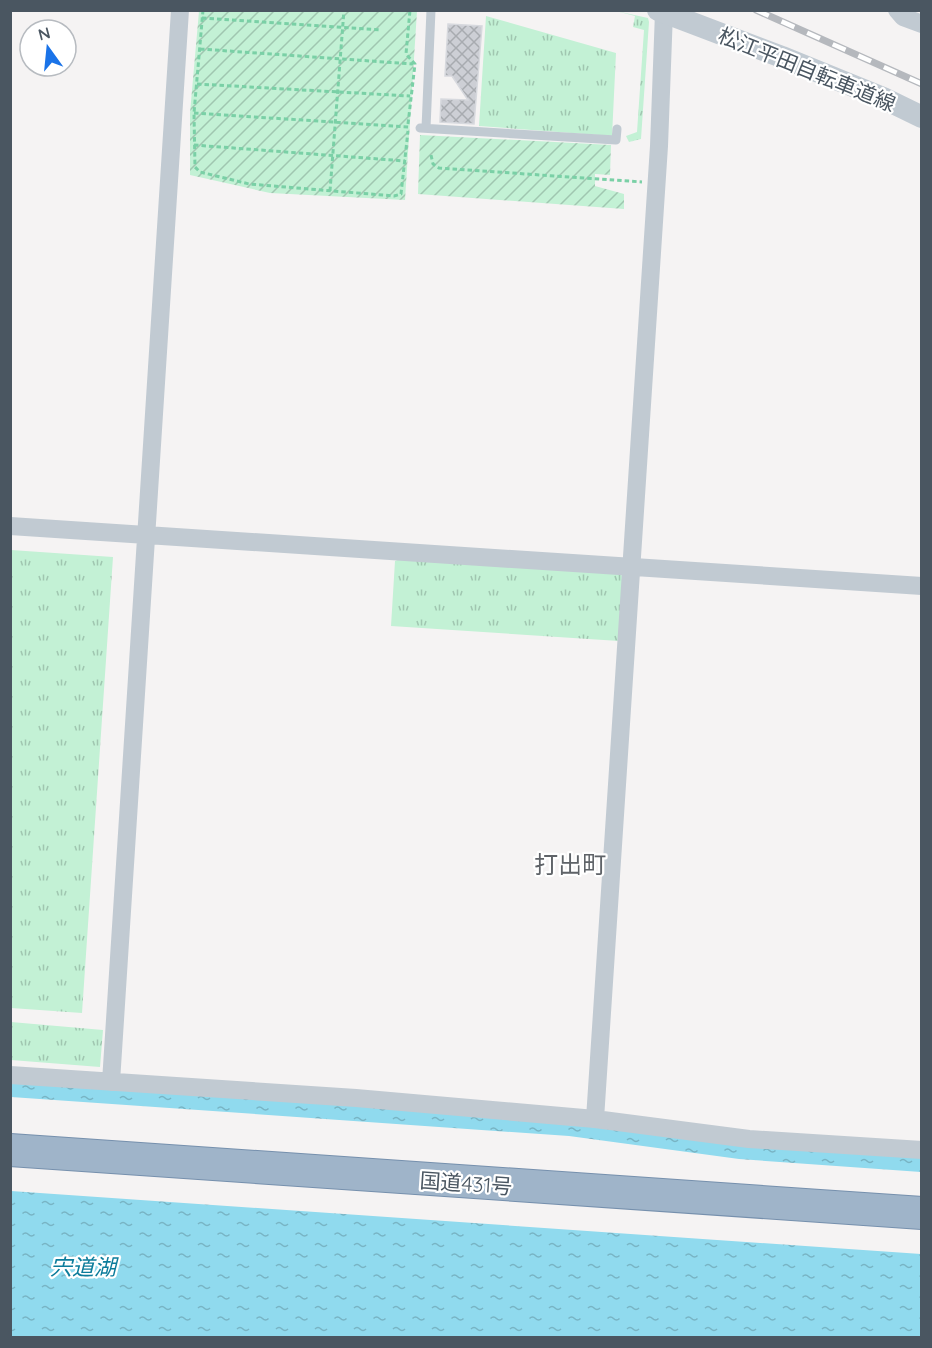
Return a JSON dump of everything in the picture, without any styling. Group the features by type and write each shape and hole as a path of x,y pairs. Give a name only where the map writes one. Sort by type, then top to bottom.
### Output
{"highway":[{"name":"国道431号","path":"10,1150 921,1213"}],"street":[{"path":"111,1082 180,10"},
{"path":"897,10 903,17 921,24"},
{"path":"595,1119 656,183 661,11"},
{"name":"松江平田自転車道線","path":"661,11 802,65 921,117"},
{"path":"10,526 921,586"},
{"path":"10,1075 356,1098 595,1119 749,1139 921,1150"}],"lane":[{"path":"431,10 423,128 616,140 617,129"}],"path":[{"path":"202,10 194,146 195,167 200,172 249,184 394,196 401,194 415,64"},
{"path":"330,191 344,10"},
{"path":"410,10 406,54 415,64"},
{"path":"202,18 381,30"},
{"path":"200,49 429,65"},
{"path":"197,84 410,96"},
{"path":"195,113 403,127"},
{"path":"194,146 405,161"},
{"path":"431,155 433,164 439,168 656,183"}],"green space":[{"path":"199,11 417,11 405,200 270,193 190,175 190,113"},
{"path":"616,11 648,18 649,22 641,139 629,142 626,136 637,132 644,30 633,27 635,16"},
{"path":"486,16 616,53 612,136 479,126"},
{"path":"420,135 611,145 610,175 595,174 595,186 624,194 624,209 418,194"},
{"path":"11,550 113,557 82,1013 11,1008"},
{"path":"403,558 620,574 624,577 619,641 391,626 395,561"},
{"path":"11,1022 103,1030 100,1067 11,1060"}],"water":[{"path":"10,1081 237,1095 921,1157 921,1172 739,1159 569,1136 11,1097"},
{"name":"宍道湖","path":"11,1191 921,1254 921,1337 11,1337"}],"building":[{"path":"448,24 482,26 474,124 440,122 441,99 468,100 452,76 445,76"}],"railway":[{"path":"756,10 922,84"}],"district":[{"name":"打出町","path":"570,864"}]}
